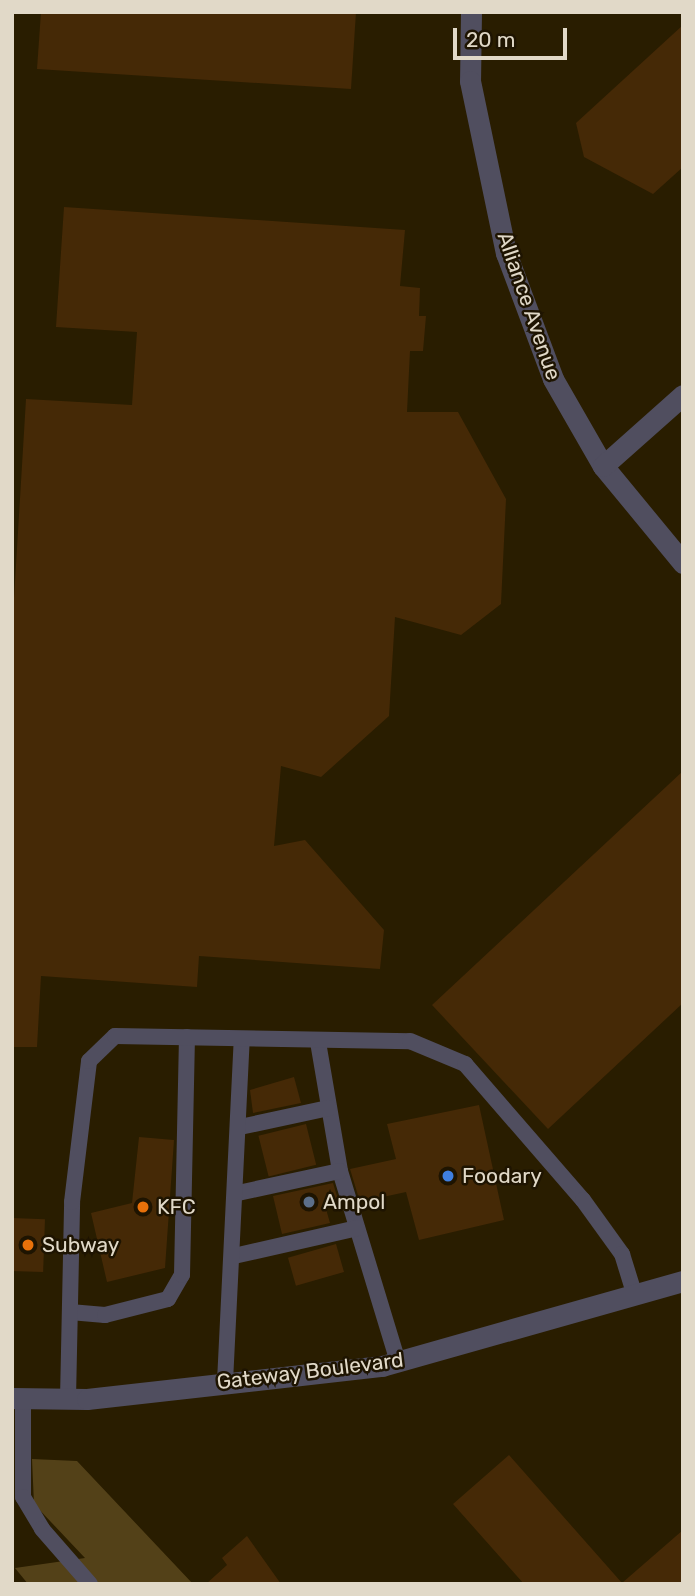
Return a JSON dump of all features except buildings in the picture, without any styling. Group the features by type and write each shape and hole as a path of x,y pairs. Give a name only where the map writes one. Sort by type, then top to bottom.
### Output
{"street":[{"name":"Alliance Avenue","path":"471,12 470,81 506,253 553,379 603,466 683,563"},
{"path":"603,466 683,394"},
{"name":"Gateway Boulevard","path":"18,1398 68,1399 398,1362 683,1281"}],"lane":[{"path":"68,1399 72,1202 89,1061 115,1036 318,1042 410,1041 465,1064 583,1200 622,1254 635,1296"},
{"path":"70,1312 105,1315 168,1299 181,1275 187,1037"},
{"path":"225,1382 238,1193 242,1040"},
{"path":"318,1042 341,1171 398,1362"},
{"path":"240,1127 329,1108"},
{"path":"238,1193 341,1171"},
{"path":"234,1256 357,1228"},
{"path":"18,1398 23,1497 42,1529 90,1584"}],"shaded area":[{"path":"32,1459 77,1461 193,1584 28,1584 15,1568 85,1558 34,1504"}],"place":[{"name":"Foodary","path":"448,1176"},
{"name":"Ampol","path":"309,1202"},
{"name":"KFC","path":"143,1207"},
{"name":"Subway","path":"28,1245"}]}
